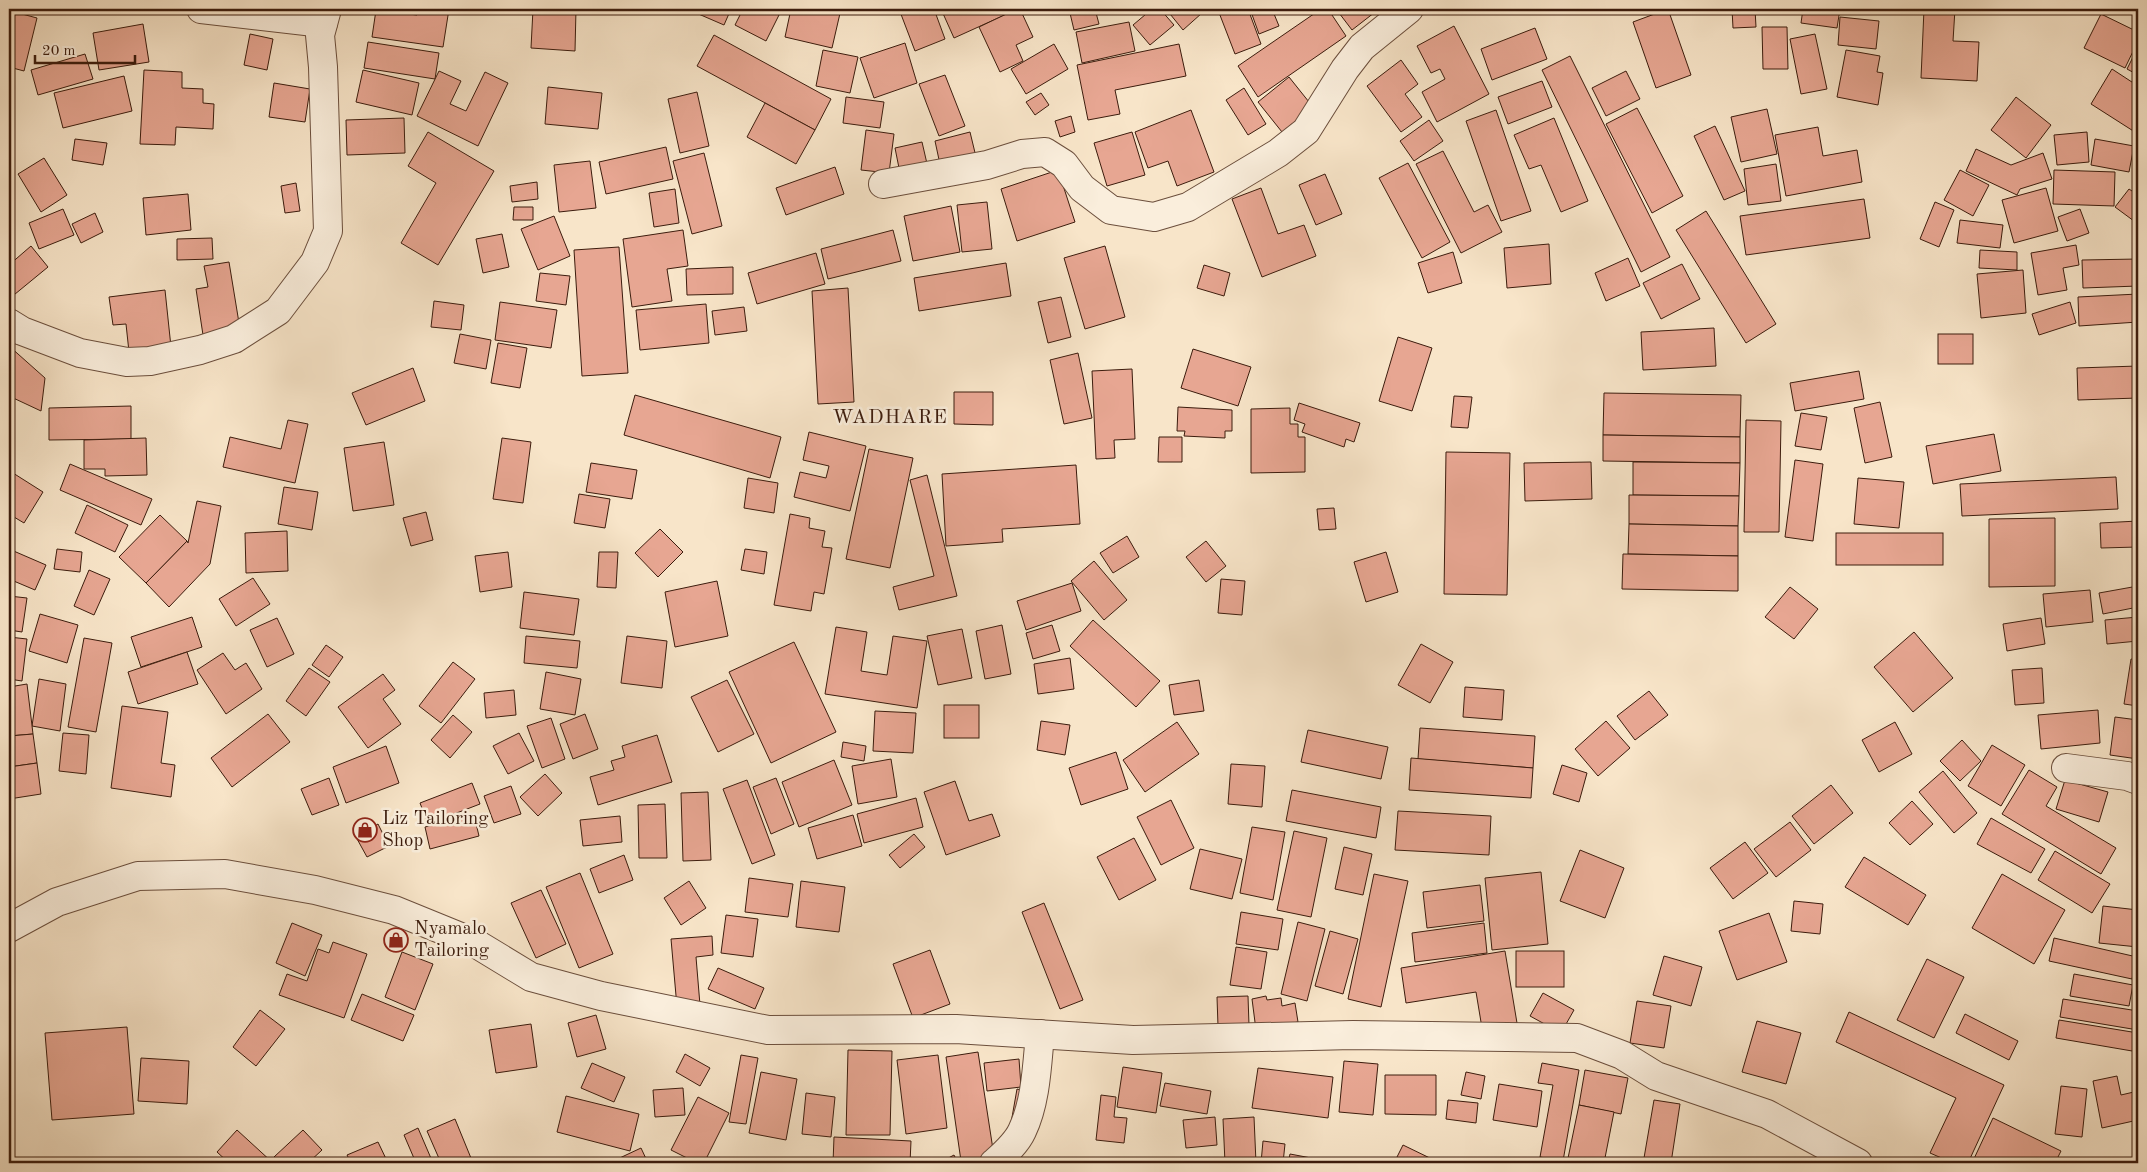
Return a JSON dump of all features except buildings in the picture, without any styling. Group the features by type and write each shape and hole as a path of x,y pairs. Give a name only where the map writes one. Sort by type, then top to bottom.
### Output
{"street":[{"path":"9,322 22,331 80,353 127,362 142,362 192,352 234,339 278,311 315,262 328,231 323,67 320,35 325,16 201,9"},
{"path":"883,184 987,165 1022,154 1045,152 1064,164 1082,188 1111,210 1154,217 1188,207 1278,153 1306,131 1345,69 1362,47 1408,9"},
{"path":"2066,768 2127,776 2138,780"},
{"path":"9,928 56,902 138,876 225,874 315,890 394,910 475,943 531,977 600,996 768,1030 956,1029 1133,1040 1353,1035 1577,1038 1622,1055 1656,1076 1767,1114 1858,1163"},
{"path":"994,1163 1012,1146 1022,1131 1036,1075 1040,1034"}],"place":[{"name":"Liz Tailoring Shop","path":"365,830"},
{"name":"Nyamalo Tailoring","path":"396,940"}],"district":[{"name":"WADHARE","path":"890,418"}]}
